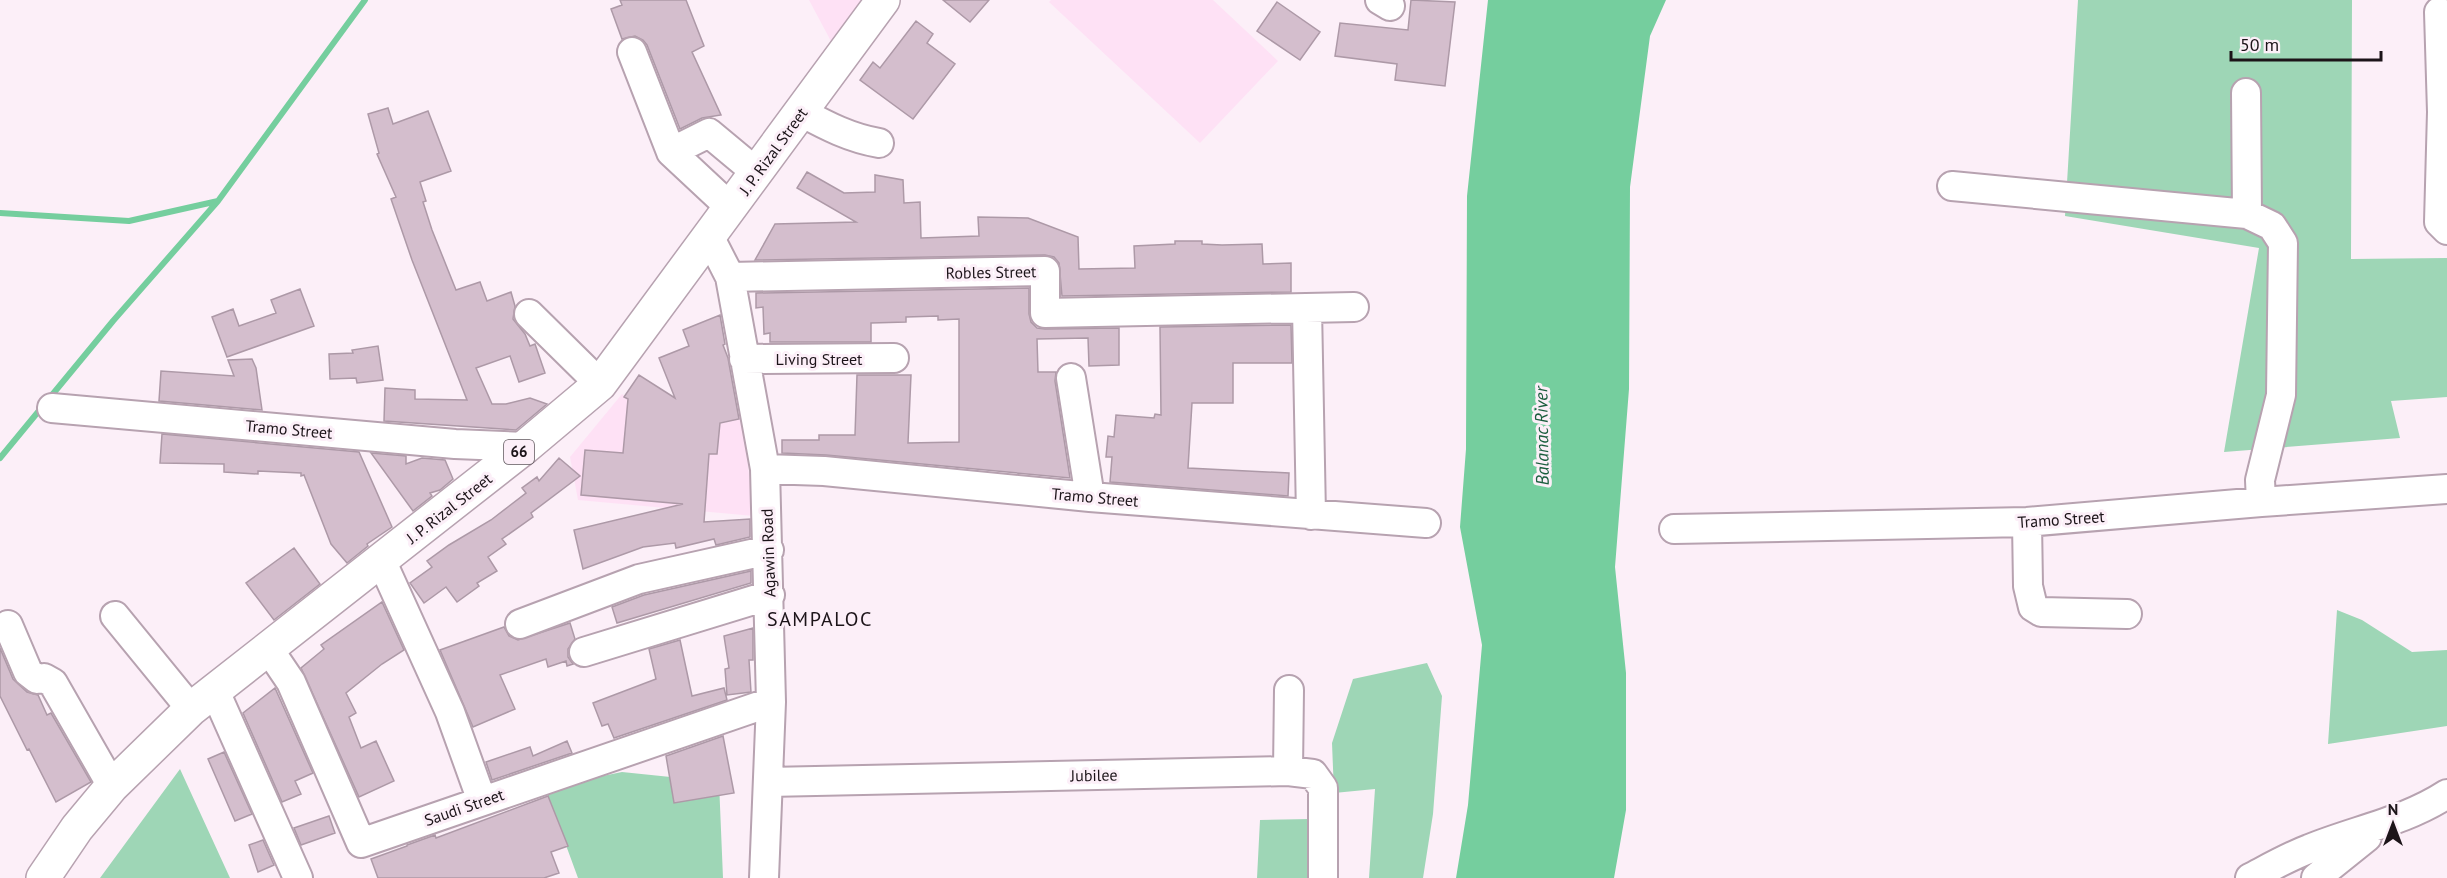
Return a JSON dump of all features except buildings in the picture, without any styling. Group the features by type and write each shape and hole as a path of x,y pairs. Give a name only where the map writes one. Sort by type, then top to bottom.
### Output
{"main road":[{"name":"J. P. Rizal Street","path":"43,878 76,828 112,786 203,699 382,562 600,384 883,0"}],"street":[{"path":"2439,12 2442,112 2439,222 2447,230"},
{"path":"632,52 671,152 731,208"},
{"path":"2247,93 2247,214"},
{"path":"801,112 840,133 879,143"},
{"path":"671,152 709,132 757,173"},
{"path":"1952,186 2247,214 2272,226 2283,243 2281,395 2260,480 2261,502"},
{"name":"Agawin Road","path":"709,236 730,277 765,469 769,550 771,702 764,878"},
{"name":"Robles Street","path":"730,277 1045,271 1045,313 1354,307"},
{"path":"1307,308 1311,515"},
{"path":"529,314 600,384"},
{"name":"Living Street","path":"744,359 894,358"},
{"path":"1071,378 1090,497"},
{"name":"Tramo Street","path":"52,408 455,444 525,447"},
{"name":"Tramo Street","path":"765,469 824,471 1090,497 1426,523"},
{"name":"Tramo Street","path":"1674,529 2027,522 2447,489"},
{"path":"2027,522 2028,586 2034,607 2041,612 2127,614"},
{"path":"520,624 639,579 769,550"},
{"path":"382,562 450,712 482,801"},
{"path":"585,652 770,595"},
{"path":"115,616 203,699 298,878"},
{"path":"8,625 28,672 37,679 44,678 53,683 112,786"},
{"name":"Saudi Street","path":"268,648 291,682 361,843 771,702"},
{"path":"1288,771 1289,690"},
{"name":"Jubilee","path":"768,782 1288,771 1313,774 1323,788 1323,878"},
{"path":"2250,878 2309,849 2380,826 2434,803 2447,794"},
{"path":"2316,878 2380,826"}],"shaded area":[{"path":"809,0 867,0 833,45"},
{"path":"1051,0 1213,0 1278,61 1200,143 1049,2"},
{"path":"2078,0 2352,0 2351,259 2447,258 2447,397 2391,401 2400,438 2224,452 2259,248 2065,216"},
{"path":"622,394 659,419 742,415 754,516 578,500 570,457"},
{"path":"2337,610 2362,620 2412,652 2447,650 2447,726 2328,744"},
{"path":"1427,663 1442,696 1433,814 1423,878 1369,878 1375,789 1334,793 1332,743 1353,679"},
{"path":"180,769 230,878 100,878"},
{"path":"622,772 719,782 723,878 578,878 545,788"},
{"path":"1310,819 1327,878 1257,878 1260,820"}],"water":[{"name":"Balanac River","path":"1488,0 1666,0 1650,36 1630,187 1629,389 1615,567 1626,673 1626,810 1614,878 1456,878 1468,805 1482,645 1460,527 1466,449 1467,196"}],"waterway":[{"path":"0,213 129,221 218,201 365,0"},
{"path":"0,458 113,321 218,201"}],"district":[{"name":"SAMPALOC","path":"820,619"}]}
